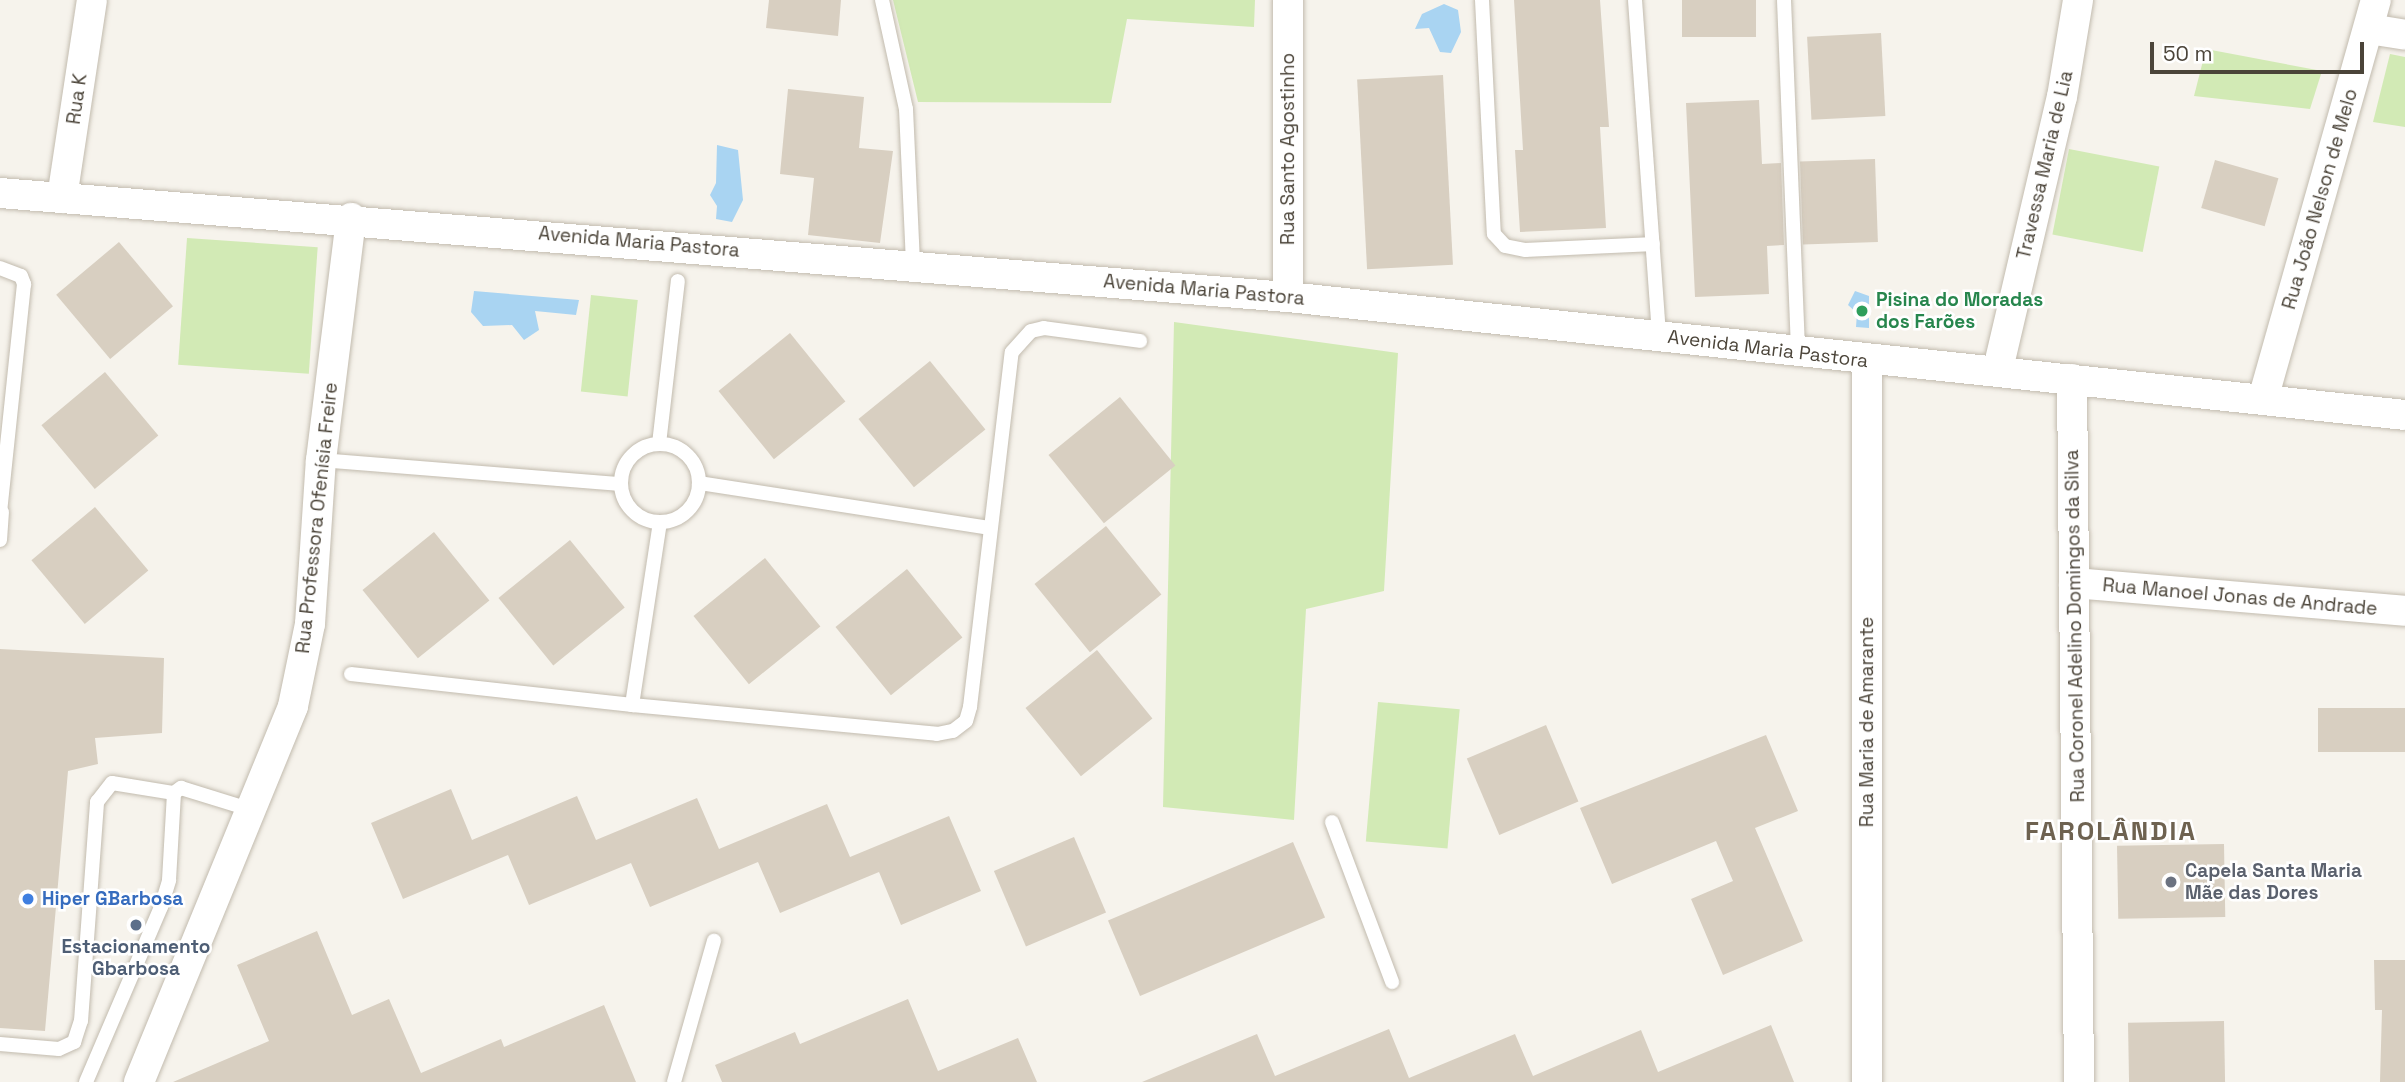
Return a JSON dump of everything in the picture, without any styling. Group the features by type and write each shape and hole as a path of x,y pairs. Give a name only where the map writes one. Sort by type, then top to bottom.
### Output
{"street":[{"name":"Rua K","path":"62,198 92,0"},
{"name":"Rua Santo Agostinho","path":"1288,0 1288,297"},
{"name":"Travessa Maria de Lia","path":"1998,369 2062,97 2078,0"},
{"name":"Rua João Nelson de Melo","path":"2263,399 2370,29 2376,0"},
{"path":"2370,29 2405,35"},
{"name":"Avenida Maria Pastora","path":"0,193 351,218 1288,297 1867,361 1998,369 2405,415"},
{"name":"Rua Professora Ofenísia Freire","path":"139,1082 293,706 310,624 321,460 351,218"},
{"name":"Rua Maria de Amarante","path":"1867,361 1867,1082"},
{"name":"Rua Coronel Adelino Domingos da Silva","path":"2072,379 2079,1082"},
{"name":"Rua Manoel Jonas de Andrade","path":"2074,583 2405,611"}],"lane":[{"path":"882,0 906,109 912,265"},
{"path":"1482,0 1494,234 1505,246 1526,250 1653,244"},
{"path":"1635,0 1659,336"},
{"path":"1784,0 1798,353"},
{"path":"0,268 13,270 24,284 0,540"},
{"path":"659,444 678,281"},
{"path":"351,674 632,705 937,734 953,731 966,721 970,707 989,528 1012,352 1020,338 1044,328 1140,341"},
{"path":"659,444 687,455 699,483 688,510 660,523 633,512 620,484 631,456 659,444"},
{"path":"321,460 620,484"},
{"path":"699,483 989,528"},
{"path":"632,705 660,523"},
{"path":"0,1044 59,1049 74,1042 81,1021 97,802 112,783 174,793 181,788 252,810"},
{"path":"86,1082 161,907 169,880 174,793"},
{"path":"1332,822 1392,982"},
{"path":"674,1082 714,941"}],"green space":[{"path":"893,0 1255,0 1254,27 1127,19 1111,103 918,102"},
{"path":"2206,49 2322,71 2310,109 2194,96"},
{"path":"2390,54 2405,57 2405,127 2373,122"},
{"path":"2069,149 2159,167 2143,252 2052,234"},
{"path":"187,238 318,247 309,374 178,365"},
{"path":"591,295 638,300 628,396 581,391"},
{"path":"1174,322 1398,353 1384,591 1306,609 1294,820 1163,807"},
{"path":"1378,702 1460,709 1447,849 1366,841"}],"water":[{"path":"1444,4 1458,10 1461,32 1451,53 1440,52 1429,28 1415,29 1422,14"},
{"path":"717,145 738,150 743,200 732,222 716,219 717,206 710,195 716,183"},
{"path":"474,291 579,300 576,315 535,311 539,330 524,340 512,325 483,326 471,312"},
{"name":"Pisina do Moradas dos Farões","path":"1855,291 1869,296 1869,328 1856,327 1857,313 1848,305"}],"building":[{"path":"769,0 841,0 838,36 766,28"},
{"path":"1514,0 1600,0 1609,127 1600,127 1606,228 1520,232 1515,150 1523,150"},
{"path":"1682,0 1756,0 1756,37 1682,37"},
{"path":"1881,33 1885,116 1811,120 1807,37"},
{"path":"1443,75 1453,265 1367,269 1357,80"},
{"path":"788,89 864,97 859,148 893,151 880,243 808,235 814,178 780,174"},
{"path":"1759,100 1762,164 1781,163 1784,245 1767,246 1769,294 1695,297 1686,103"},
{"path":"1875,159 1878,242 1803,245 1800,162"},
{"path":"2215,160 2278,178 2265,226 2201,208"},
{"path":"119,242 173,306 110,359 56,295"},
{"path":"790,333 845,401 774,459 719,391"},
{"path":"930,361 985,429 914,487 859,419"},
{"path":"105,372 158,436 95,489 41,425"},
{"path":"1120,397 1175,465 1104,523 1049,455"},
{"path":"95,507 148,571 85,624 31,560"},
{"path":"1106,526 1161,594 1090,652 1035,584"},
{"path":"434,532 489,600 418,658 363,590"},
{"path":"570,540 625,608 553,666 499,598"},
{"path":"765,558 820,626 749,684 694,616"},
{"path":"907,569 962,637 891,695 836,627"},
{"name":"Hiper GBarbosa","path":"0,649 164,658 162,733 95,738 98,764 68,771 45,1031 0,1028"},
{"path":"1097,650 1152,718 1081,776 1026,708"},
{"path":"2318,708 2405,708 2405,752 2318,752"},
{"path":"1546,725 1578,801 1499,835 1467,759"},
{"path":"1766,735 1798,811 1755,828 1803,941 1723,975 1691,899 1733,881 1716,841 1612,884 1580,808"},
{"path":"451,789 472,840 577,796 596,840 697,798 719,849 827,804 850,857 949,816 981,891 901,925 879,872 780,913 758,862 650,907 631,863 529,905 508,855 403,899 371,823"},
{"path":"1074,837 1106,912 1026,946 994,871"},
{"path":"1293,842 1325,917 1140,996 1108,921"},
{"name":"Capela Santa Maria Mãe das Dores","path":"2224,844 2225,917 2118,919 2117,846"},
{"path":"317,931 352,1015 389,999 421,1073 501,1039 504,1047 604,1005 636,1082 173,1082 269,1041 237,965"},
{"path":"2374,960 2405,960 2405,1082 2380,1082 2382,1010 2375,1010"},
{"path":"908,999 938,1071 1018,1038 1037,1082 722,1082 715,1065 795,1032 800,1044"},
{"path":"2224,1021 2225,1082 2129,1082 2128,1023"},
{"path":"1771,1025 1794,1082 1142,1082 1257,1034 1275,1076 1389,1029 1409,1078 1515,1034 1533,1076 1641,1030 1658,1072"}],"place":[{"name":"Pisina do Moradas dos Farões","path":"1862,311"},
{"name":"Capela Santa Maria Mãe das Dores","path":"2171,882"},
{"name":"Hiper GBarbosa","path":"28,899"},
{"name":"Estacionamento Gbarbosa","path":"136,925"}],"district":[{"name":"FAROLÂNDIA","path":"2111,832"}]}
